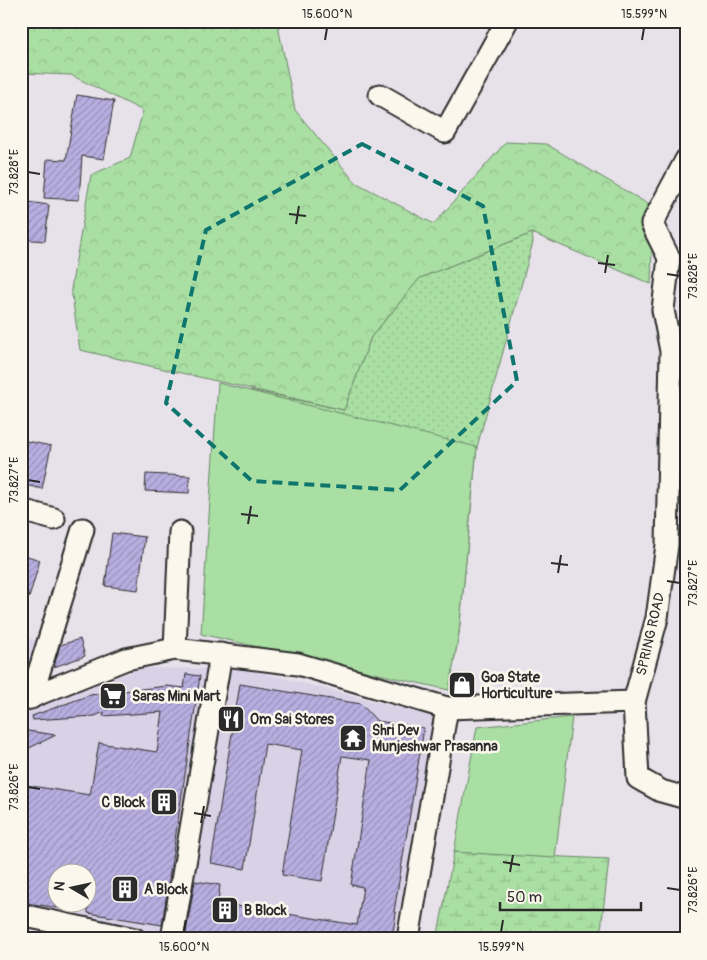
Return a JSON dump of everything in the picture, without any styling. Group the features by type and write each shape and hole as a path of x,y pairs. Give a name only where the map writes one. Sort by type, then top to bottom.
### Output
{"street":[{"path":"380,95 445,132 508,21"},
{"name":"SPRING ROAD","path":"634,702 657,618 666,545 671,351 663,310 668,258 652,224 686,160"},
{"path":"21,510 54,519"},
{"path":"26,699 83,529"},
{"path":"175,649 180,532"},
{"path":"26,699 126,659 175,649 298,664 447,708 634,702 638,778 660,792 686,798"},
{"path":"172,939 221,654"},
{"path":"408,939 447,708"},
{"path":"21,916 135,939"}],"highlighted area":[{"path":"362,144 483,206 517,381 400,490 252,481 166,403 206,230"}],"shaded area":[{"path":"21,636 45,644 33,684 21,687"},
{"path":"142,668 248,669 435,717 394,939 192,939 21,907 21,712"}],"green space":[{"path":"21,21 277,21 295,110 355,182 434,224 506,142 546,144 653,207 651,284 532,233 420,278 371,337 344,410 80,350 71,289 91,175 130,158 143,111 71,75 21,73"},
{"path":"532,233 533,242 477,447 459,633 449,690 241,620 250,390 344,410 371,337 420,278"},
{"path":"218,383 477,447 459,633 449,690 201,634"},
{"path":"572,717 555,858 454,852 477,727"},
{"path":"454,852 609,859 600,939 437,939"}],"building":[{"path":"77,95 114,101 104,159 82,156 79,200 44,198 47,159 66,160"},
{"path":"21,201 49,205 45,241 21,239"},
{"path":"21,440 51,446 42,489 21,484"},
{"path":"146,474 190,476 189,493 145,491"},
{"path":"112,533 145,537 138,590 105,586"},
{"path":"21,554 40,560 29,598 21,572"},
{"path":"80,639 85,656 54,667 60,645"},
{"path":"186,674 200,676 162,925 88,913 98,912 98,862 48,862 48,906 21,902 21,806 25,785 90,795 99,743 157,752 163,712 103,716 104,712 95,716 33,720 32,716 90,695 167,686 184,688"},
{"path":"240,684 361,704 377,721 424,728 394,912 396,913 392,939 185,937 195,881 220,885 218,903 357,925 363,887 351,885 371,760 342,756 322,881 282,875 302,750 265,744 245,869 211,863"},
{"path":"21,730 56,735 21,752"}],"place":[{"name":"Goa State Horticulture","path":"462,685"},
{"name":"Saras Mini Mart","path":"113,696"},
{"name":"Om Sai Stores","path":"231,719"},
{"name":"Shri Dev Munjeshwar Prasanna","path":"353,738"},
{"name":"C Block","path":"164,802"},
{"name":"A Block","path":"125,889"},
{"name":"B Block","path":"225,910"}]}
